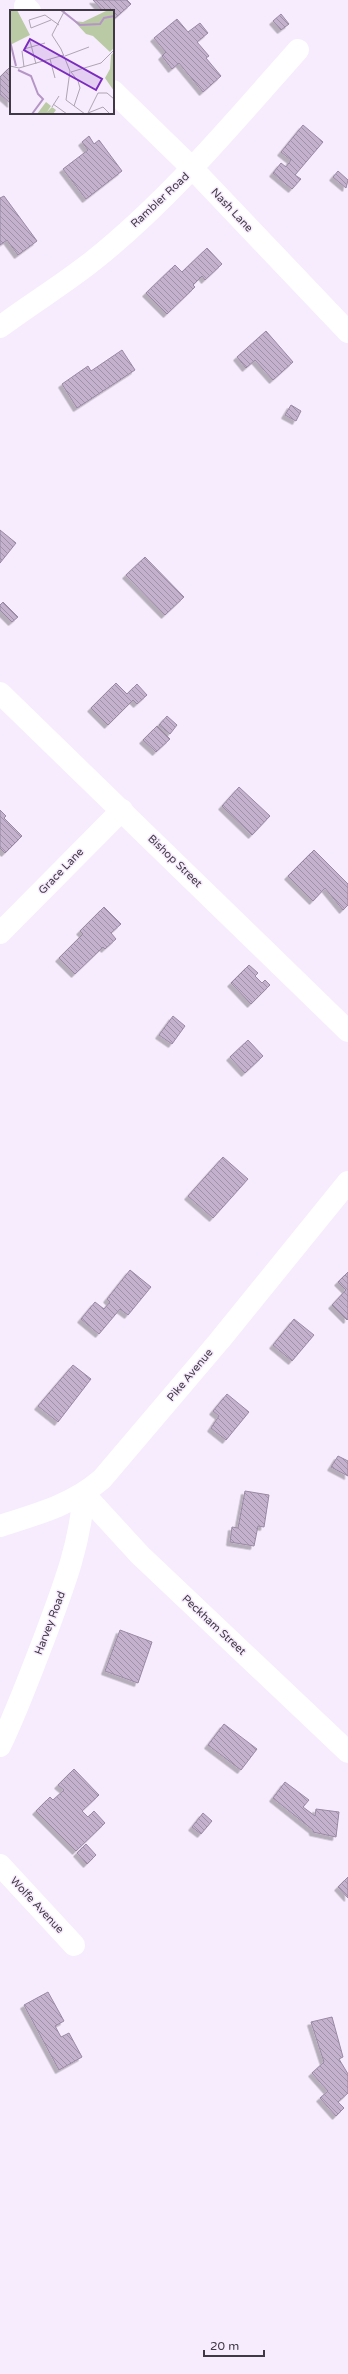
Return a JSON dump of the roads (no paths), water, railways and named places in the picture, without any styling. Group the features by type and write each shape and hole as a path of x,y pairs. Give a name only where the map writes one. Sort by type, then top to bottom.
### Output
{"street":[{"name":"Rambler Road","path":"0,327 93,261 193,169 298,50"},
{"name":"Nash Lane","path":"114,92 193,169 348,332"},
{"name":"Bishop Street","path":"0,693 348,1031"},
{"name":"Grace Lane","path":"0,933 122,810"},
{"name":"Pike Avenue","path":"0,1526 44,1512 84,1494 102,1479 220,1340 348,1182"},
{"name":"Harvey Road","path":"0,1746 16,1714 66,1581 81,1528 84,1494"},
{"name":"Peckham Street","path":"84,1494 140,1555 348,1752"},
{"name":"Wolfe Avenue","path":"0,1865 74,1944"}]}
